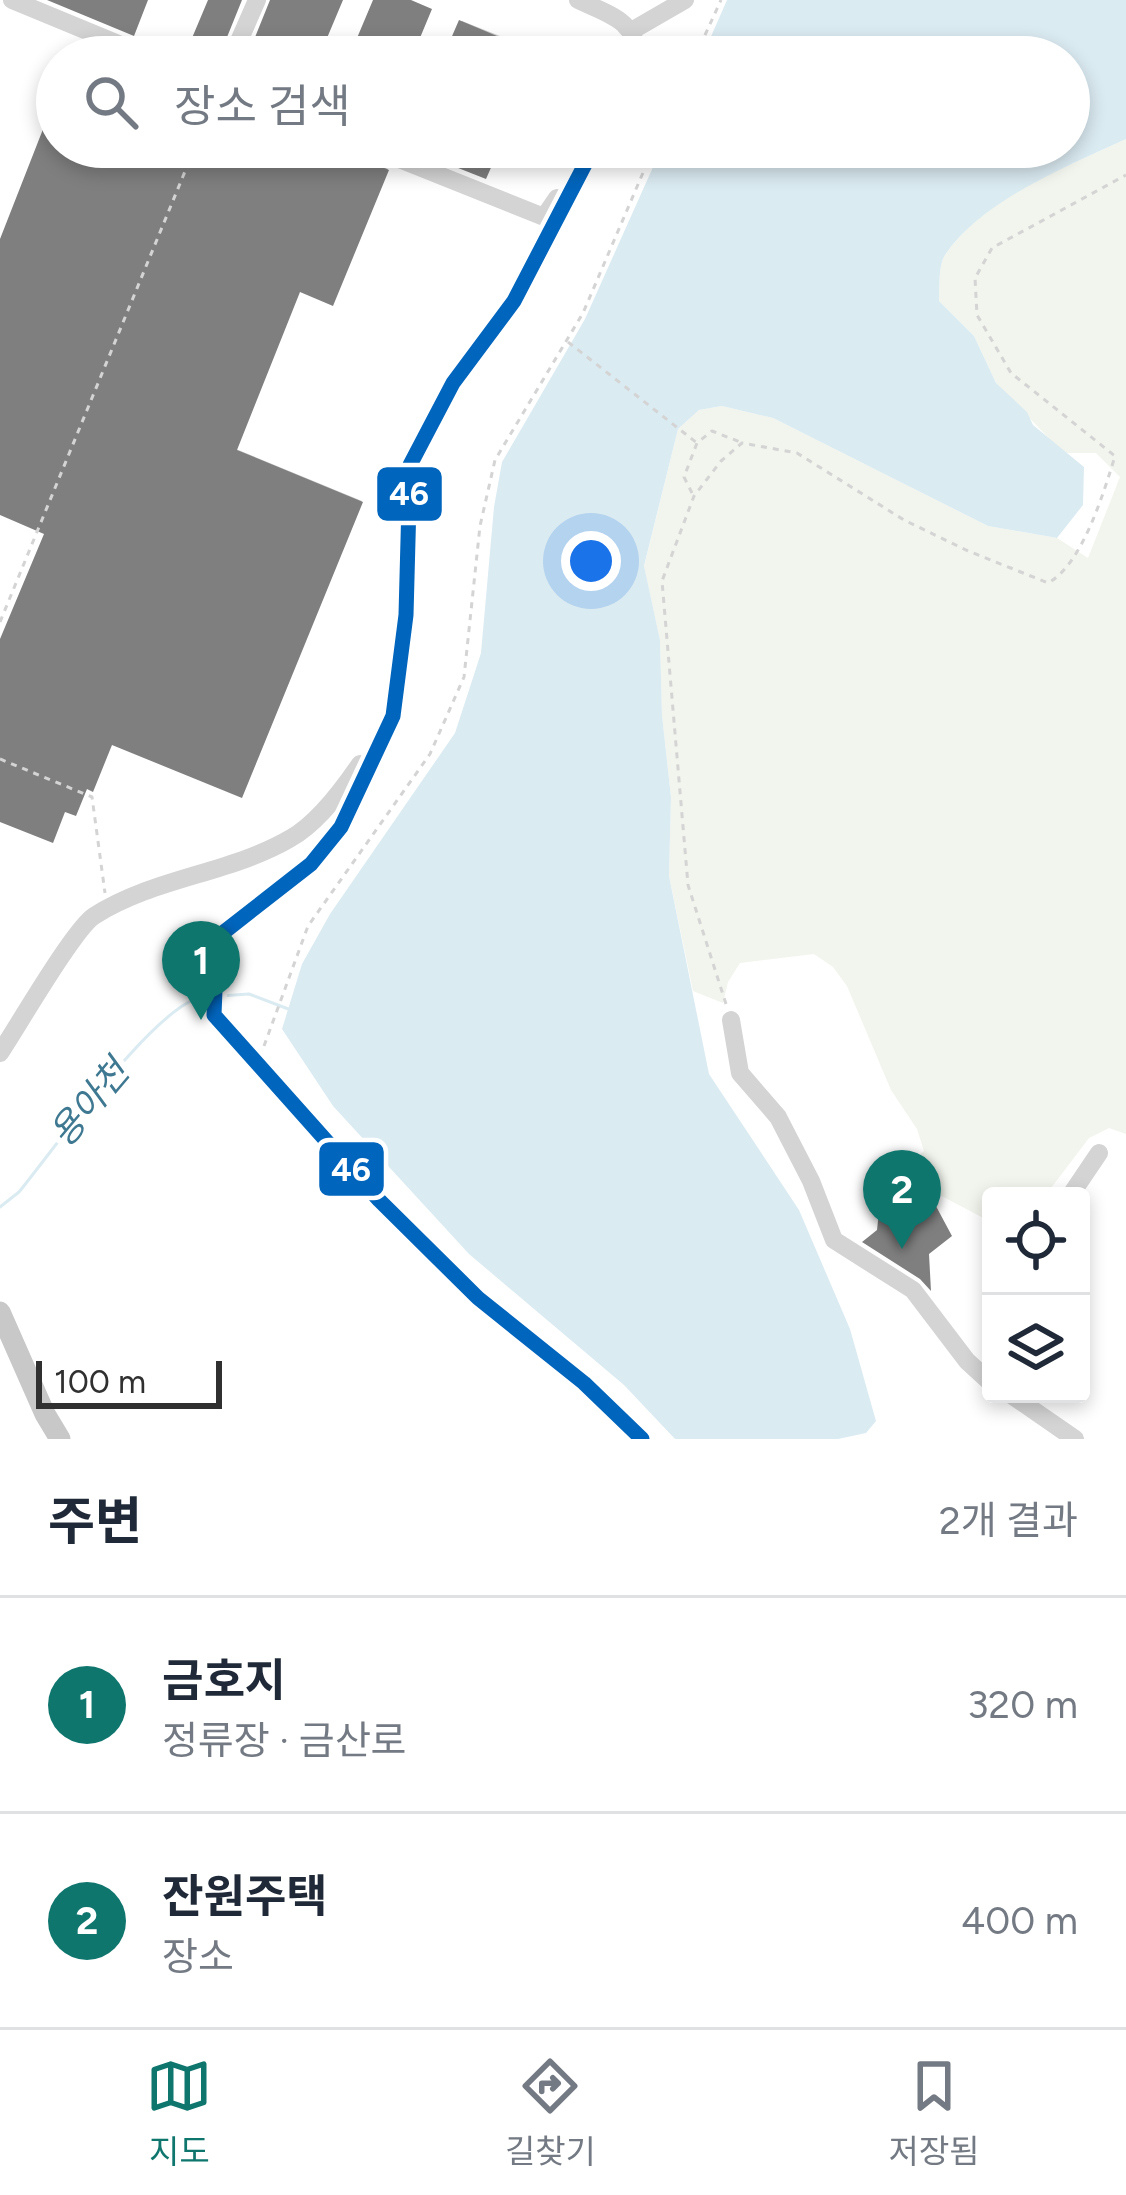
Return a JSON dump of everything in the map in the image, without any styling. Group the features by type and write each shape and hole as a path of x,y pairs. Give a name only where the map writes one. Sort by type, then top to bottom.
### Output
{"main road":[{"path":"0,1312 60,1439"}],"street":[{"path":"12,0 99,36"},
{"path":"241,36 257,0"},
{"path":"578,0 624,22 633,36"},
{"path":"632,30 685,0"},
{"path":"421,168 544,218 576,168"},
{"path":"580,168 514,301 453,383 410,465 406,615 392,716 341,827 311,864 224,932 216,964 214,1015 379,1199 478,1298 584,1382 642,1439"},
{"path":"0,1053 89,919 146,889 220,868 294,837 344,788 392,716"},
{"path":"731,1020 740,1073 778,1117 834,1240 913,1291 982,1374"},
{"path":"1076,1187 1099,1153"},
{"path":"1023,1403 1075,1439"}],"path":[{"path":"705,36 721,0"},
{"path":"0,622 186,168"},
{"path":"259,1065 308,926 430,754 464,677 480,526 495,460 583,314 645,168"},
{"path":"694,496 684,477 697,443 712,431 742,443 797,453 904,520 966,550 1048,583 1063,575 1099,506 1115,456 1011,373 977,315 975,278 992,248 1126,175"},
{"path":"566,341 697,443"},
{"path":"731,1020 688,885 662,581 694,496 742,443"},
{"path":"0,759 92,797 108,909"}],"shaded area":[{"path":"727,0 1126,0 1126,139 1090,156 1090,36 711,36"},
{"path":"1126,139 1126,1134 1109,1128 1089,1138 1052,1187 982,1187 982,1217 934,1192 907,1167 924,1151 917,1129 891,1090 847,986 833,967 814,954 740,963 728,982 723,1003 693,991 669,876 671,797 660,640 644,567 678,429 699,410 722,406 773,418 988,526 1057,538 1088,558 1120,477 1096,453 1063,453 996,383 974,336 939,301 945,255 981,216 1063,168 1090,168 1090,156"},
{"path":"653,168 1064,168 1003,201 961,235 945,255 939,301 974,336 996,383 1027,412 1033,425 1084,467 1083,505 1057,538 988,526 773,418 722,406 699,410 678,429 644,566 660,640 671,797 669,876 709,1074 799,1210 850,1329 876,1421 866,1433 838,1439 675,1439 624,1385 469,1254 333,1106 282,1029 302,964 330,914 455,733 481,653 502,462 585,319"}],"building":[{"path":"47,0 148,0 134,36"},
{"path":"208,0 242,0 227,36 193,36"},
{"path":"270,0 343,0 328,36 255,36"},
{"path":"373,0 411,0 432,9 421,36 358,36"},
{"path":"459,20 497,36 452,36"},
{"path":"36,147 36,168 389,170 333,306 300,292 237,450 363,502 242,798 112,745 93,792 87,789 76,816 65,812 53,843 0,822 0,639 44,534 0,515 0,239"},
{"path":"458,168 491,168 486,179"},
{"path":"930,1195 952,1236 929,1254 931,1291 862,1242 877,1230 880,1203"}],"waterway":[{"name":"용아천","path":"220,996 249,994 291,1010"},
{"name":"용아천","path":"0,1207 19,1192 134,1049 184,1005 204,997"}],"transit line":[{"name":"46","path":"583,168 514,301 453,383 410,465 406,615 393,716 341,827 311,864 224,932 216,964 214,1015 379,1200 478,1298 584,1383 642,1439"}],"place":[{"name":"금호지","path":"201,1020"},
{"name":"잔원주택","path":"902,1249"}]}
